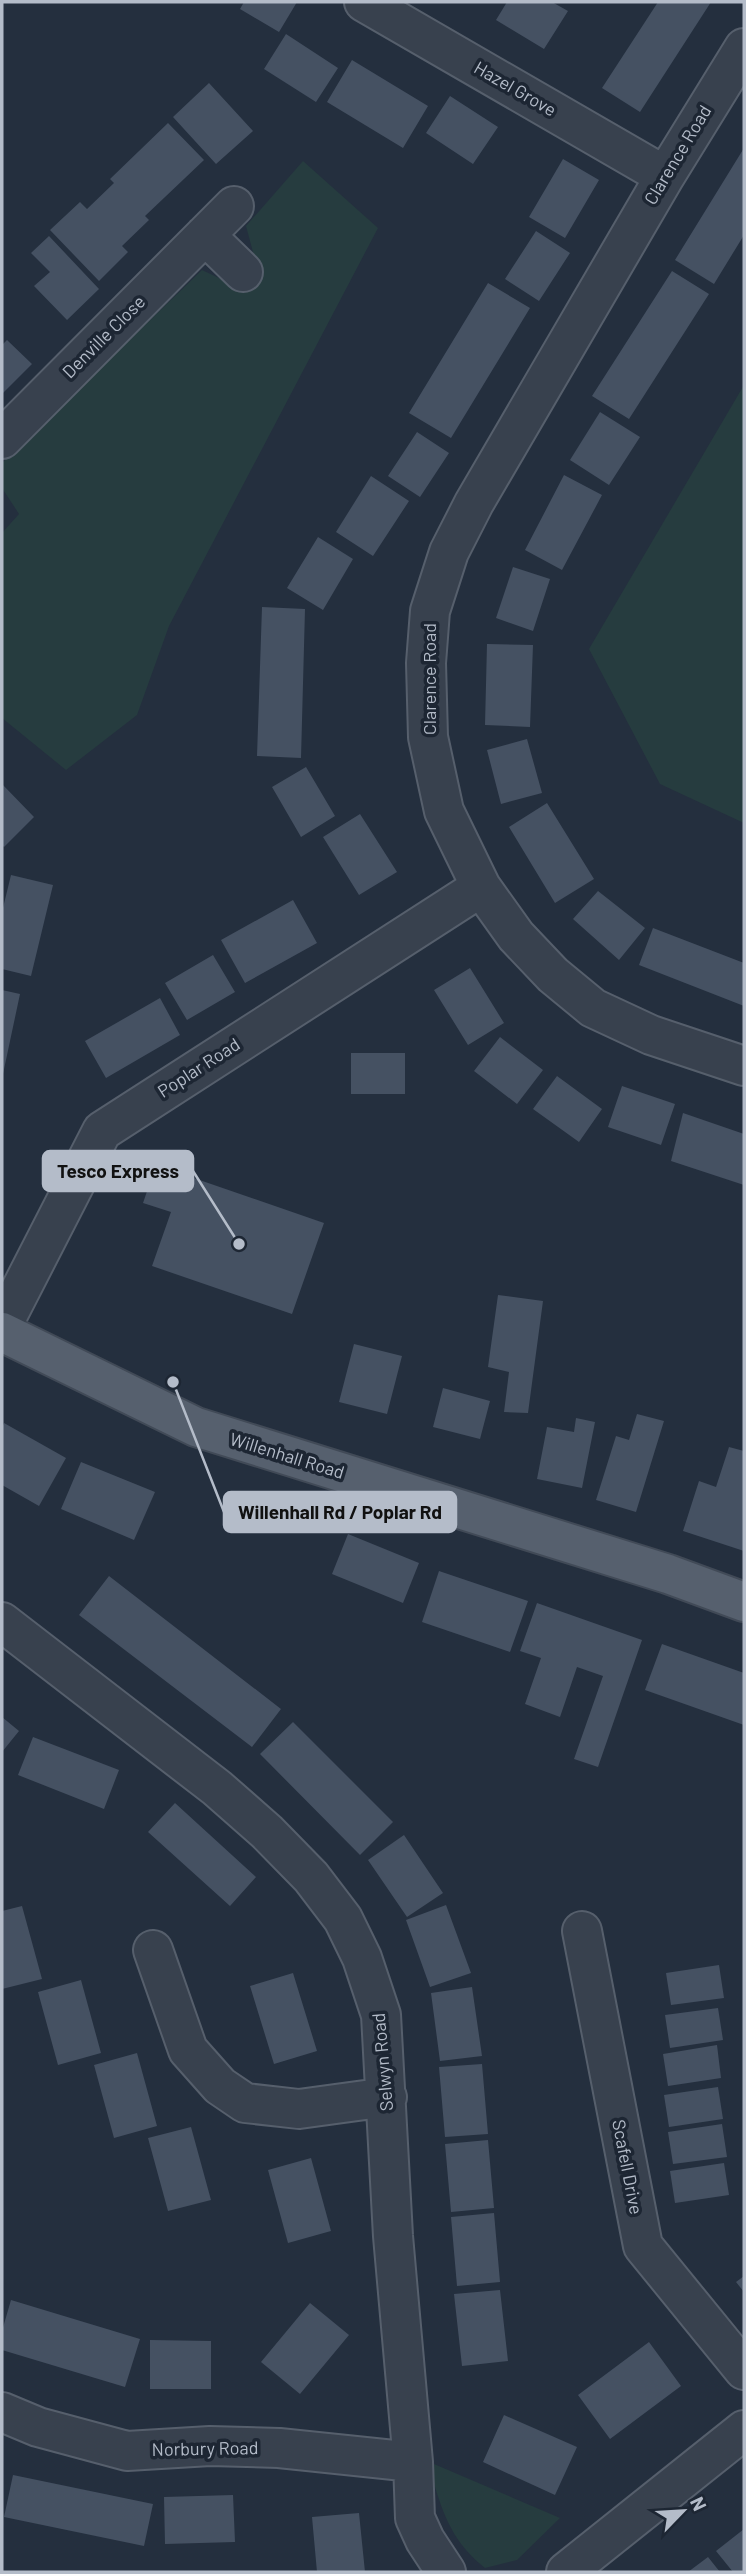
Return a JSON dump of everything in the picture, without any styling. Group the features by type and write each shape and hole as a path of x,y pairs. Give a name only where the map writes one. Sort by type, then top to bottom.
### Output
{"main road":[{"name":"Willenhall Road","path":"2,1332 196,1427 668,1574 744,1602"}],"street":[{"name":"Hazel Grove","path":"364,2 665,176"},
{"name":"Clarence Road","path":"744,48 665,176 474,503 449,552 430,611 426,663 428,737 444,811 481,887 516,936 553,975 593,1008 651,1035 744,1066"},
{"name":"Denville Close","path":"2,439 234,206"},
{"path":"205,236 243,272"},
{"name":"Poplar Road","path":"2,1326 102,1131 481,887"},
{"name":"Selwyn Road","path":"2,1622 217,1788 267,1832 311,1877 343,1919 362,1958 381,2015 393,2236 413,2462 415,2518 425,2540 446,2572"},
{"name":"Scafell Drive","path":"582,1931 643,2246 744,2370"},
{"path":"153,1950 188,2050 220,2086 245,2103 299,2109 387,2097"},
{"name":"Norbury Road","path":"2,2412 38,2427 127,2451 210,2446 279,2448 413,2462"},
{"path":"566,2572 744,2430"}],"green space":[{"path":"303,161 378,228 169,626 137,715 66,770 2,718 2,533 19,514 2,488 2,463 202,270 238,287 256,263 246,226"},
{"path":"744,385 744,823 660,784 589,649"},
{"path":"427,2461 560,2518 517,2560 485,2568 472,2557 454,2533 441,2506"}],"building":[{"path":"244,2 297,2 279,32 240,9"},
{"path":"507,2 552,2 568,11 544,49 496,20"},
{"path":"658,2 711,2 640,112 602,88"},
{"path":"286,34 338,68 316,102 264,69"},
{"path":"352,60 428,106 403,148 327,102"},
{"path":"209,83 253,131 216,164 173,117"},
{"path":"450,96 498,127 473,164 426,133"},
{"path":"168,123 204,160 145,216 149,220 122,246 128,252 99,281 50,230 80,202 87,209 114,183 110,179"},
{"path":"744,148 744,235 714,284 675,260"},
{"path":"563,159 599,180 565,238 529,217"},
{"path":"536,231 570,253 539,301 505,279"},
{"path":"49,236 99,289 67,320 34,286 50,272 31,253"},
{"path":"672,271 709,294 629,419 592,396"},
{"path":"488,283 530,308 451,438 409,413"},
{"path":"7,340 32,364 2,394 2,345"},
{"path":"600,412 640,437 609,485 570,460"},
{"path":"417,432 449,453 420,497 388,476"},
{"path":"564,475 602,495 562,570 525,550"},
{"path":"371,476 409,501 373,556 336,532"},
{"path":"318,537 353,559 323,610 287,588"},
{"path":"513,567 550,579 533,631 496,618"},
{"path":"262,607 305,609 301,758 257,756"},
{"path":"487,644 533,645 530,727 485,725"},
{"path":"527,739 542,793 501,804 487,750"},
{"path":"306,767 335,816 301,837 272,787"},
{"path":"2,784 34,817 4,847 2,845"},
{"path":"547,803 594,879 555,903 509,827"},
{"path":"360,814 397,872 359,895 323,837"},
{"path":"11,875 53,885 31,976 2,969 2,912"},
{"path":"598,891 645,928 619,960 573,919"},
{"path":"293,900 317,943 245,983 221,940"},
{"path":"653,928 744,963 744,1006 639,965"},
{"path":"213,955 235,992 187,1020 165,983"},
{"path":"470,968 504,1023 468,1045 434,990"},
{"path":"2,990 20,994 3,1074 2,1074"},
{"path":"160,998 180,1035 106,1078 85,1041"},
{"path":"500,1037 543,1070 517,1104 474,1071"},
{"path":"351,1053 405,1053 405,1094 351,1094"},
{"path":"557,1076 602,1109 579,1142 533,1109"},
{"path":"622,1086 675,1104 661,1145 608,1127"},
{"path":"683,1113 744,1134 744,1185 671,1161"},
{"path":"156,1165 324,1223 292,1314 152,1266 171,1212 143,1203"},
{"path":"498,1295 543,1301 528,1413 504,1412 509,1372 488,1367"},
{"path":"354,1344 402,1356 387,1414 339,1402"},
{"path":"443,1388 490,1401 480,1439 433,1427"},
{"path":"637,1414 664,1421 636,1512 596,1500 616,1436 629,1440"},
{"path":"576,1418 595,1422 582,1488 537,1479 547,1427 574,1432"},
{"path":"4,1423 66,1458 39,1506 2,1485"},
{"path":"729,1447 744,1451 744,1551 683,1531 699,1481 716,1487"},
{"path":"81,1462 155,1492 134,1540 61,1509"},
{"path":"348,1534 419,1563 403,1603 332,1574"},
{"path":"439,1571 528,1601 510,1652 422,1622"},
{"path":"109,1576 281,1709 252,1747 79,1615"},
{"path":"537,1603 642,1640 598,1767 574,1759 603,1676 577,1667 560,1717 525,1704 541,1658 520,1651"},
{"path":"662,1644 744,1673 744,1725 645,1690"},
{"path":"2,1717 19,1731 2,1752"},
{"path":"293,1722 393,1822 360,1855 260,1754"},
{"path":"33,1737 119,1770 104,1809 18,1775"},
{"path":"175,1803 256,1877 230,1906 148,1832"},
{"path":"404,1835 443,1893 407,1917 368,1860"},
{"path":"446,1905 471,1973 430,1987 406,1920"},
{"path":"22,1906 42,1979 2,1989 2,1911"},
{"path":"719,1965 724,1998 671,2005 666,1973"},
{"path":"293,1973 317,2051 274,2064 250,1986"},
{"path":"81,1980 101,2053 58,2065 38,1992"},
{"path":"472,1987 482,2056 440,2061 431,1993"},
{"path":"718,2008 723,2040 670,2048 665,2015"},
{"path":"717,2045 721,2078 668,2086 663,2054"},
{"path":"137,2053 157,2126 114,2138 94,2065"},
{"path":"482,2064 488,2134 445,2137 439,2067"},
{"path":"718,2087 723,2119 669,2127 664,2095"},
{"path":"722,2124 727,2157 673,2164 668,2132"},
{"path":"191,2127 211,2200 168,2211 148,2138"},
{"path":"488,2140 494,2208 451,2212 445,2144"},
{"path":"311,2158 331,2231 288,2243 268,2170"},
{"path":"724,2163 729,2195 675,2203 670,2171"},
{"path":"494,2213 500,2282 457,2286 451,2217"},
{"path":"744,2276 744,2292 736,2282"},
{"path":"500,2290 508,2361 462,2366 454,2294"},
{"path":"11,2300 140,2339 125,2387 2,2350 2,2331"},
{"path":"310,2303 349,2335 300,2394 261,2362"},
{"path":"150,2340 211,2341 211,2389 150,2389"},
{"path":"649,2342 681,2386 610,2439 578,2395"},
{"path":"504,2415 577,2447 555,2495 483,2462"},
{"path":"13,2475 153,2504 144,2546 4,2517"},
{"path":"233,2495 235,2542 165,2544 164,2497"},
{"path":"359,2513 365,2572 317,2572 312,2517"},
{"path":"744,2529 744,2572 733,2572 716,2551"},
{"path":"708,2557 720,2572 688,2572"}],"place":[{"name":"Tesco Express","path":"239,1244"},
{"name":"Willenhall Rd / Poplar Rd","path":"173,1382"}]}
